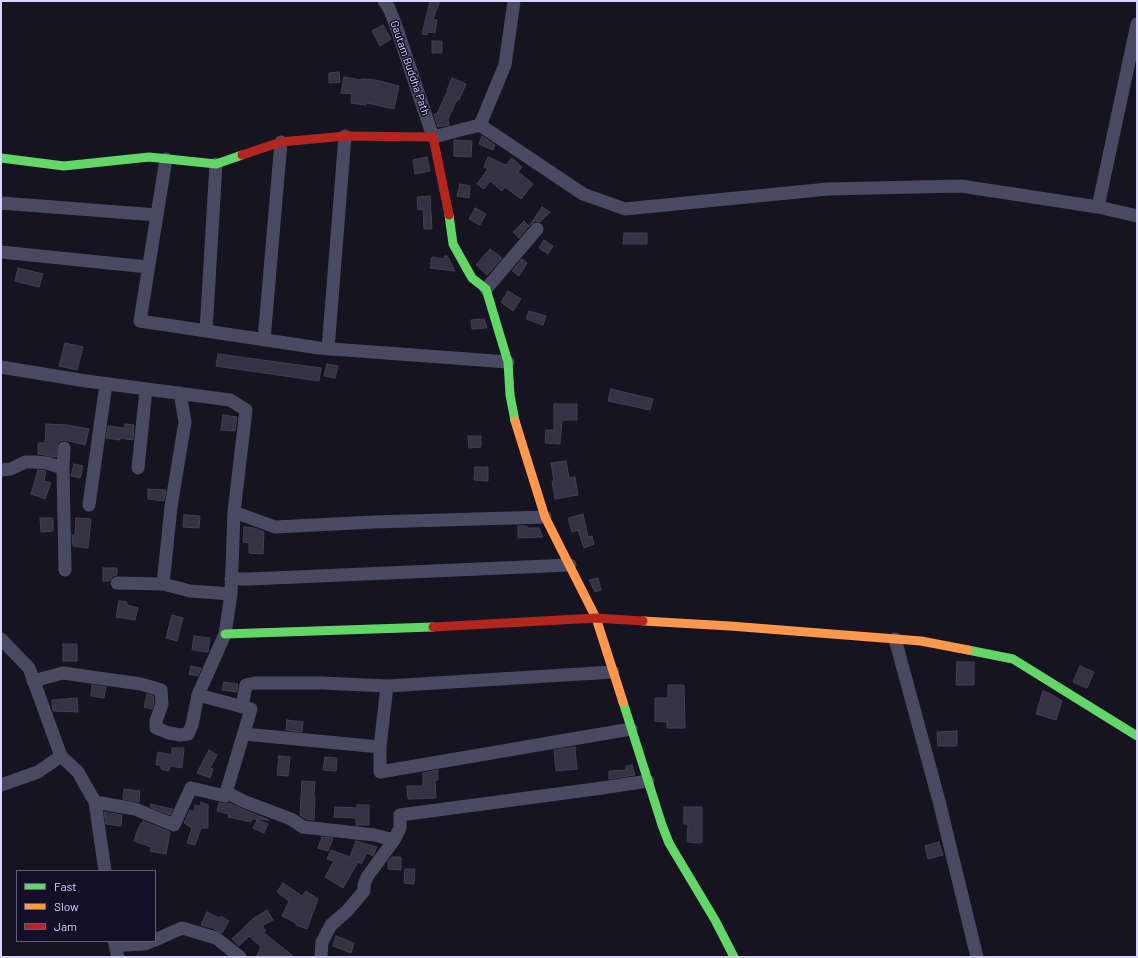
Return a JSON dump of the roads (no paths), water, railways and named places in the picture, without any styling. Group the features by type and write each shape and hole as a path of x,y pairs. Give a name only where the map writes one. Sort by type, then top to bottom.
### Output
{"street":[{"name":"Gautam Buddha Path","path":"384,1 389,8 396,26 433,137"},
{"path":"480,125 505,65 514,1"},
{"path":"1098,207 1137,24"},
{"path":"1,158 64,166 149,157 216,164 281,142 345,136 433,137 480,125 583,194 625,209 828,189 961,186 1098,207 1137,216"},
{"path":"328,349 345,136"},
{"path":"433,137 448,207 453,244 472,278 486,289 508,362 510,395 516,426 545,517 596,618 669,843 715,920 734,957"},
{"path":"264,340 281,142"},
{"path":"166,159 140,321 328,349 508,362"},
{"path":"206,331 216,164"},
{"path":"1,203 157,215"},
{"path":"486,289 537,229"},
{"path":"1,252 148,268"},
{"path":"1,367 106,384 230,400 246,410 234,512 231,594 225,634 198,695 192,725 188,734 180,735 169,733 156,728 156,721 162,704 161,690 141,684 63,673 33,681"},
{"path":"89,505 106,384"},
{"path":"138,468 146,389"},
{"path":"163,584 171,507 185,422 180,393"},
{"path":"64,448 65,570"},
{"path":"1,470 12,469 25,462 47,463 63,468"},
{"path":"234,512 275,527 374,522 545,517"},
{"path":"231,579 570,565"},
{"path":"117,583 163,584 190,591 231,594"},
{"path":"225,634 388,629 596,618 730,626 921,641 1013,659 1120,724 1137,736"},
{"path":"1,639 29,668 61,756 78,772 95,802 105,870"},
{"path":"895,639 939,801 978,957"},
{"path":"242,708 246,685 255,683 322,683 387,686 613,672"},
{"path":"387,686 380,747 380,772 631,729"},
{"path":"95,802 135,809 174,825 191,788 225,796 251,710 198,695"},
{"path":"244,734 380,747"},
{"path":"1,785 38,772 61,756"},
{"path":"321,957 322,942 331,925 347,911 364,891 364,885 367,877 394,840 400,828 400,816 648,781"},
{"path":"226,792 243,801 291,819 303,827 374,835 394,840"},
{"path":"156,940 182,928 216,938 240,957"},
{"path":"115,942 118,957"},
{"path":"117,942 123,945 145,944 150,942"}]}
